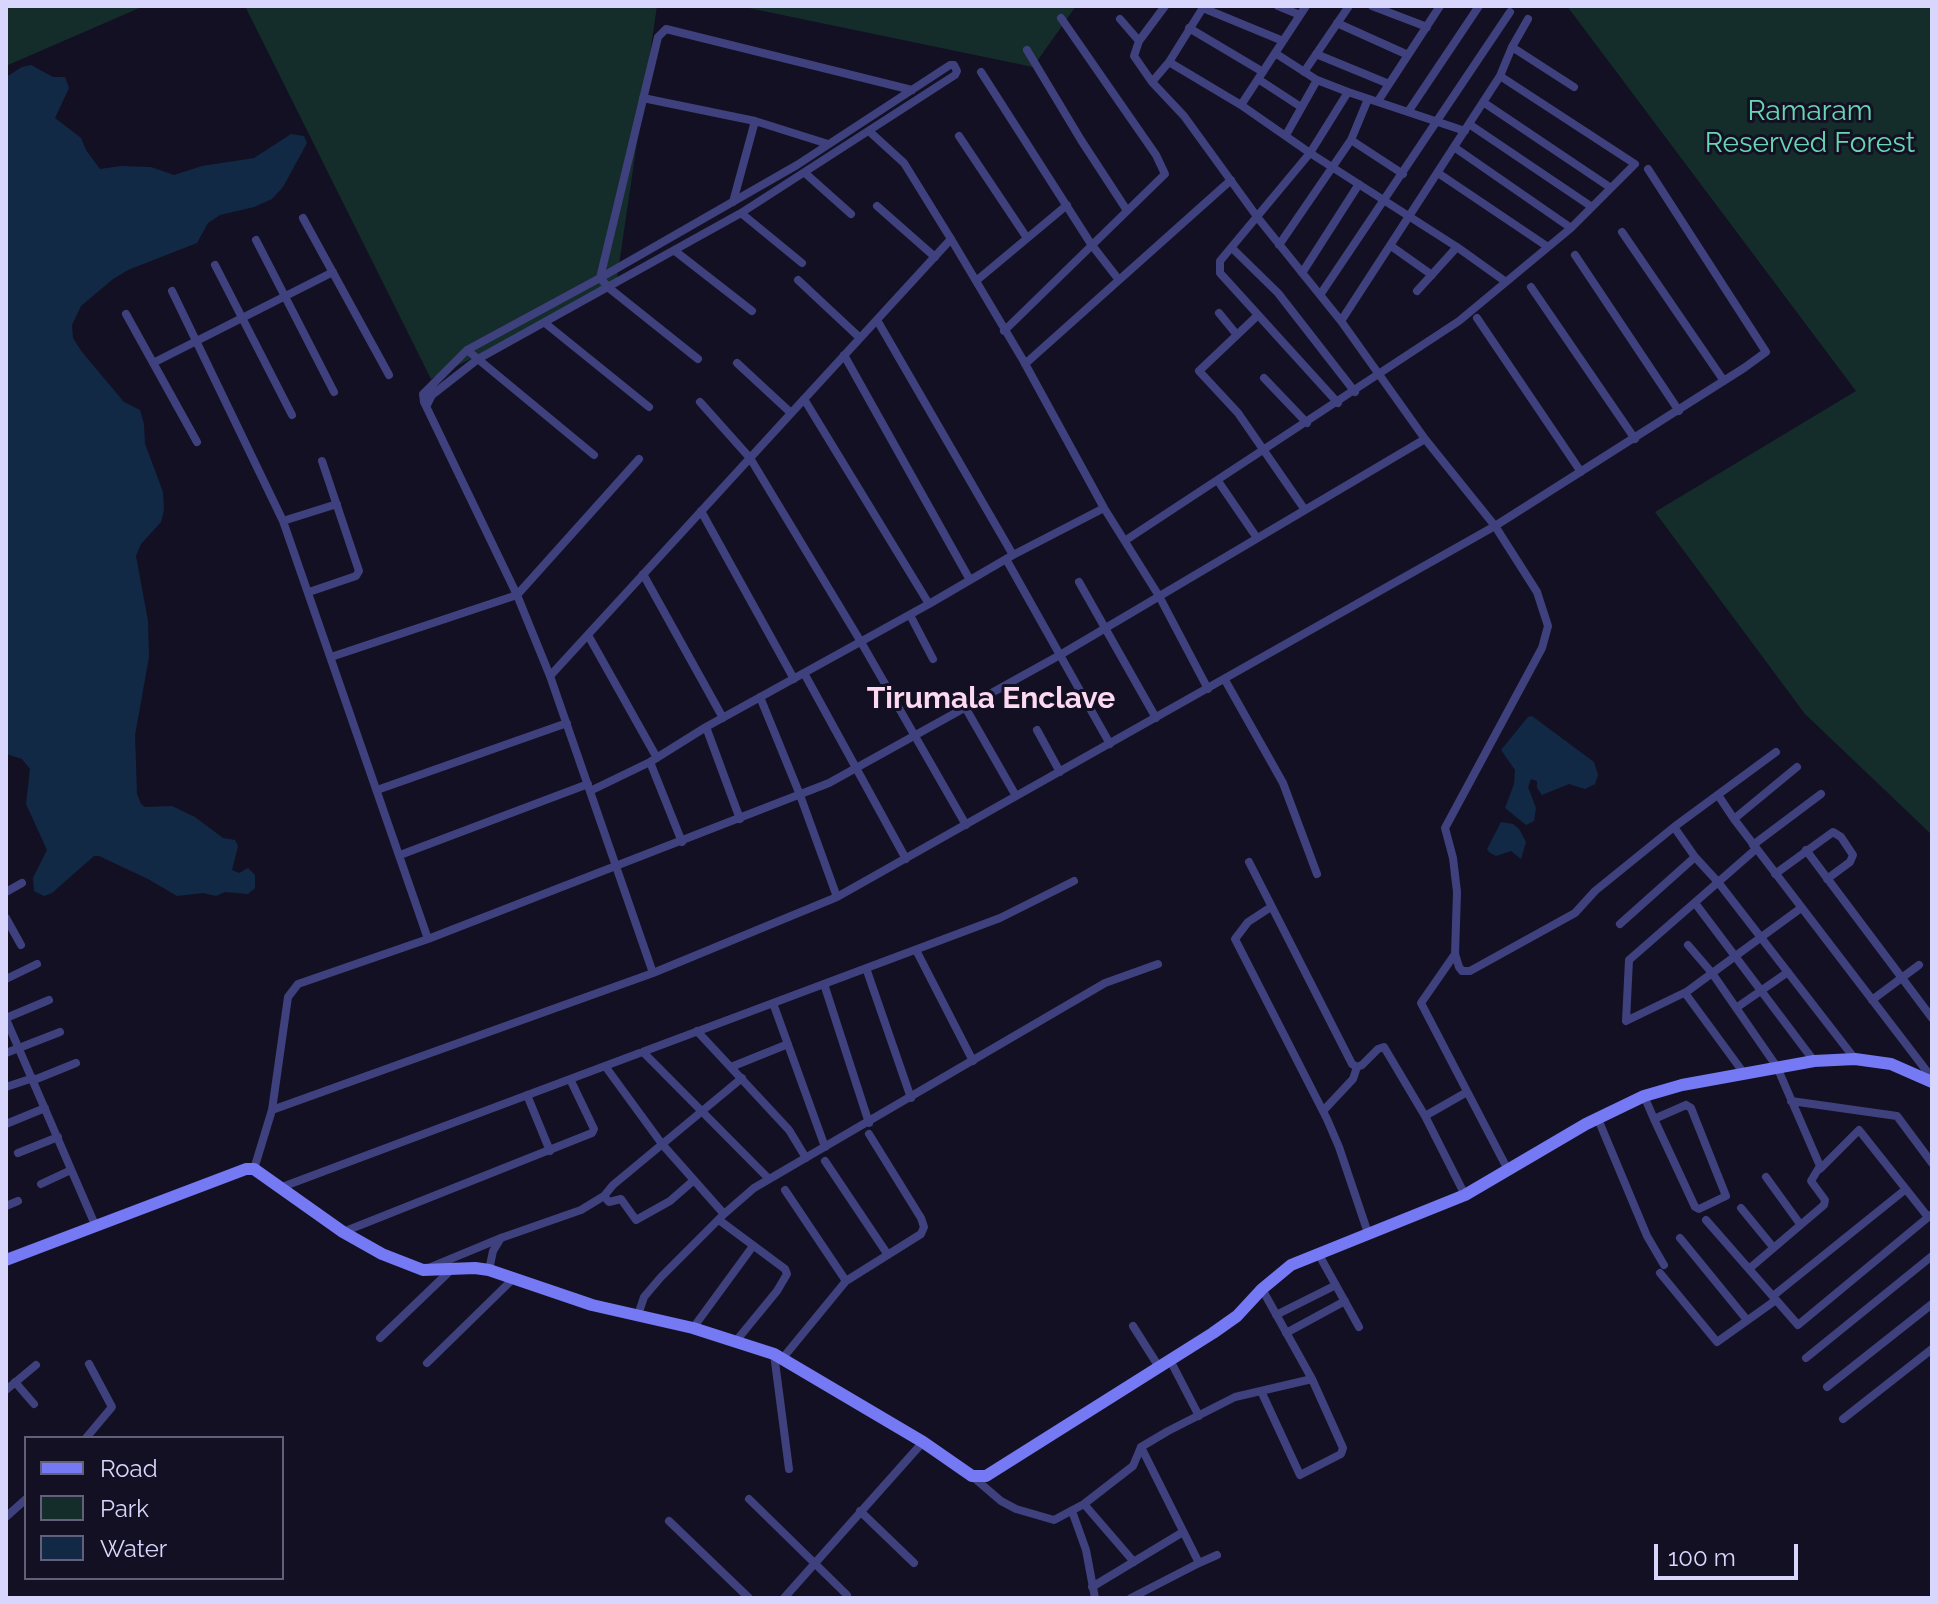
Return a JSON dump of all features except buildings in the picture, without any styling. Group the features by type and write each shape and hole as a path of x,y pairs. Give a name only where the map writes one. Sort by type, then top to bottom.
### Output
{"main road":[{"path":"6,1260 246,1169 254,1169 343,1232 382,1254 423,1270 489,1270 592,1305 693,1328 778,1357 923,1442 972,1476 986,1476 1237,1316 1262,1289 1291,1265 1465,1195 1644,1096 1743,1072 1814,1061 1855,1059 1891,1064 1932,1080"}],"street":[{"path":"1165,6 1139,41 1134,56 1152,82 1184,116 1258,218 1341,321 1425,439 1495,526 1537,592 1548,626 1542,648 1445,828 1457,892 1455,954 1462,971 1470,971 1575,913 1595,891 1674,827 1776,752"},
{"path":"1278,6 1300,15"},
{"path":"1241,105 1306,6"},
{"path":"1304,72 1349,6"},
{"path":"1372,6 1427,27"},
{"path":"1279,245 1351,140 1373,100 1389,84 1440,6"},
{"path":"1408,112 1479,6"},
{"path":"1152,82 1169,62 1204,7 1283,41"},
{"path":"1320,295 1510,12"},
{"path":"1004,331 1165,174 1156,155 1061,18"},
{"path":"1120,19 1139,41"},
{"path":"1341,321 1500,76 1528,19"},
{"path":"1337,23 1408,55"},
{"path":"1189,28 1301,107"},
{"path":"600,278 655,45 666,29 912,89 924,95"},
{"path":"1512,47 1574,87"},
{"path":"1027,50 1126,209"},
{"path":"1275,53 1317,80 1408,112 1467,128 1592,207"},
{"path":"1316,54 1389,84"},
{"path":"1169,62 1241,105 1506,282"},
{"path":"427,405 432,395 478,359 741,213 955,75 954,65 797,165 467,350 426,388 422,398 517,595 550,676 653,973"},
{"path":"981,72 1091,244 1119,280"},
{"path":"1126,540 1459,321 1571,228 1635,164 1500,76"},
{"path":"1286,135 1317,80"},
{"path":"1338,403 1218,269 1220,261 1310,153 1348,92"},
{"path":"643,98 755,121 828,144"},
{"path":"1483,102 1611,188"},
{"path":"733,202 755,121"},
{"path":"870,132 904,163 951,239 1025,364 1104,508 1159,596 1208,689"},
{"path":"959,136 1027,238"},
{"path":"1351,140 1403,174"},
{"path":"1454,147 1571,228"},
{"path":"272,1110 653,973 837,897 1495,526 1724,381 1766,352 1648,169"},
{"path":"805,173 851,214"},
{"path":"1438,173 1548,247"},
{"path":"1025,364 1231,180"},
{"path":"1302,273 1359,184"},
{"path":"976,281 1067,205"},
{"path":"877,206 935,257"},
{"path":"741,213 802,263"},
{"path":"303,218 389,375"},
{"path":"1622,232 1724,381"},
{"path":"550,676 951,239"},
{"path":"256,240 334,392"},
{"path":"1391,246 1432,275"},
{"path":"1417,291 1457,247"},
{"path":"1232,248 1278,293 1355,392"},
{"path":"675,251 752,311"},
{"path":"1575,255 1679,411"},
{"path":"215,265 292,415"},
{"path":"153,363 333,272"},
{"path":"600,278 698,359"},
{"path":"798,280 860,338"},
{"path":"1531,287 1635,439"},
{"path":"172,291 283,521 428,939"},
{"path":"1219,313 1237,335"},
{"path":"126,314 197,442"},
{"path":"1258,315 1199,371 1238,413 1305,510"},
{"path":"1477,318 1581,472"},
{"path":"877,320 1110,744"},
{"path":"545,323 649,407"},
{"path":"467,350 594,455"},
{"path":"844,355 970,580"},
{"path":"737,363 791,413"},
{"path":"1264,378 1307,423"},
{"path":"804,399 929,604"},
{"path":"700,402 750,458 966,825"},
{"path":"254,1169 272,1110 288,997 298,984 428,939 829,783 1060,655 1425,439"},
{"path":"331,657 517,595 639,459"},
{"path":"309,592 356,576 359,571 322,461"},
{"path":"1218,481 1257,538"},
{"path":"283,521 337,504"},
{"path":"400,855 589,787 654,760 706,727 1009,557 1104,508"},
{"path":"701,511 794,679"},
{"path":"643,574 723,718"},
{"path":"1079,582 1156,718"},
{"path":"910,615 933,659"},
{"path":"588,635 654,760 682,842"},
{"path":"804,673 906,859"},
{"path":"1225,680 1283,783 1317,874"},
{"path":"760,697 837,897"},
{"path":"965,707 1016,796"},
{"path":"377,790 567,723"},
{"path":"706,727 740,819"},
{"path":"1037,730 1060,772"},
{"path":"1734,819 1797,767"},
{"path":"1801,908 1686,992 1626,1021 1629,960 1755,847 1821,794"},
{"path":"1718,795 1932,1080"},
{"path":"1674,827 1855,1059"},
{"path":"1775,874 1833,832 1852,851 1850,862 1827,879"},
{"path":"1806,850 1932,1018"},
{"path":"1620,924 1695,857"},
{"path":"1249,862 1352,1064 1357,1067"},
{"path":"282,1187 1000,918 1074,881"},
{"path":"6,892 22,883"},
{"path":"1695,903 1814,1061"},
{"path":"1271,907 1248,922 1235,939 1323,1111 1339,1147 1368,1233"},
{"path":"6,918 21,945"},
{"path":"1688,945 1712,973 1777,1067 1820,1169"},
{"path":"916,950 973,1061"},
{"path":"1455,954 1421,1003 1508,1170"},
{"path":"6,979 37,964"},
{"path":"638,1315 644,1297 661,1277 754,1188 1105,983 1158,964"},
{"path":"1872,1000 1919,965"},
{"path":"866,968 911,1098"},
{"path":"1736,1008 1788,972"},
{"path":"824,984 869,1123"},
{"path":"1686,992 1743,1072"},
{"path":"49,1000 6,1018 96,1227"},
{"path":"773,1003 825,1147"},
{"path":"697,1031 789,1130 806,1158"},
{"path":"6,1053 60,1032"},
{"path":"731,1067 788,1044"},
{"path":"1323,1111 1353,1079 1357,1067 1384,1047 1425,1116 1465,1195"},
{"path":"643,1052 769,1179"},
{"path":"6,1087 76,1063"},
{"path":"605,1066 662,1144 722,1217 753,1246 785,1269 787,1274 777,1291 736,1341"},
{"path":"423,1270 581,1210 604,1196 613,1185 742,1078"},
{"path":"343,1232 594,1131 570,1079"},
{"path":"1425,1116 1467,1092"},
{"path":"527,1095 550,1151"},
{"path":"1644,1096 1654,1119 1695,1207 1699,1209 1724,1198 1726,1196 1688,1105 1654,1119"},
{"path":"1791,1101 1897,1116 1932,1163"},
{"path":"6,1124 45,1108"},
{"path":"1598,1119 1662,1269 1715,1342 1720,1342 1775,1298 1906,1189"},
{"path":"1706,1220 1798,1325 1930,1216 1859,1130 1811,1181 1825,1203 1750,1268"},
{"path":"789,1469 778,1357 846,1281 921,1234 924,1227 869,1134"},
{"path":"18,1153 58,1137"},
{"path":"825,1161 888,1255"},
{"path":"41,1184 71,1170"},
{"path":"1766,1177 1800,1224"},
{"path":"604,1196 610,1202 621,1199 636,1220 670,1201 694,1180"},
{"path":"785,1190 846,1281"},
{"path":"6,1206 18,1201"},
{"path":"1741,1208 1773,1247"},
{"path":"489,1270 493,1251 501,1238"},
{"path":"1680,1238 1747,1320"},
{"path":"693,1328 753,1246"},
{"path":"1318,1253 1359,1327"},
{"path":"1806,1358 1932,1256"},
{"path":"380,1338 453,1269"},
{"path":"427,1363 514,1278"},
{"path":"1276,1315 1336,1285"},
{"path":"1261,1391 1298,1473 1303,1475 1343,1452 1312,1379 1262,1289"},
{"path":"1286,1333 1345,1301"},
{"path":"1827,1387 1932,1304"},
{"path":"1133,1326 1164,1364 1199,1416"},
{"path":"1843,1419 1932,1349"},
{"path":"89,1364 112,1407 93,1436"},
{"path":"6,1390 36,1365"},
{"path":"972,1476 1001,1501 1016,1509 1054,1520 1084,1504 1133,1466 1141,1447 1235,1397 1312,1379"},
{"path":"15,1382 34,1404"},
{"path":"784,1598 923,1442"},
{"path":"1141,1447 1199,1563"},
{"path":"749,1499 847,1595"},
{"path":"6,1517 24,1501"},
{"path":"1084,1504 1134,1562"},
{"path":"860,1511 914,1563"},
{"path":"1072,1511 1086,1550 1095,1598"},
{"path":"669,1521 749,1598"},
{"path":"1092,1587 1183,1532"},
{"path":"1131,1598 1217,1555"}],"green space":[{"path":"6,6 144,6 8,65"},
{"path":"245,6 657,6 616,285 431,379"},
{"path":"739,6 1076,6 1033,67"},
{"name":"Ramaram Reserved Forest","path":"1567,6 1932,6 1932,835 1805,714 1655,512 1856,391"}],"water":[{"path":"31,65 53,77 65,77 69,88 55,118 81,138 100,169 151,167 174,175 202,166 254,158 291,134 304,136 307,143 283,187 272,199 220,215 208,223 197,243 113,279 81,306 72,325 73,338 82,352 124,402 140,410 145,444 163,492 161,522 141,544 136,556 148,621 149,657 135,735 137,794 145,807 172,806 195,817 223,838 235,840 238,846 232,870 239,873 248,868 255,875 255,888 248,894 225,892 216,896 203,893 177,896 99,856 94,856 52,893 44,896 34,891 33,878 47,850 26,804 30,769 22,759 6,754 6,77"},
{"path":"1532,716 1594,762 1598,775 1595,784 1585,789 1569,784 1542,795 1537,781 1531,779 1528,787 1536,808 1534,821 1526,825 1505,808 1514,784 1515,770 1501,750"},
{"path":"1501,822 1513,824 1519,829 1526,842 1521,859 1511,851 1496,856 1487,849"}],"district":[{"name":"Tirumala Enclave","path":"991,699"}]}
